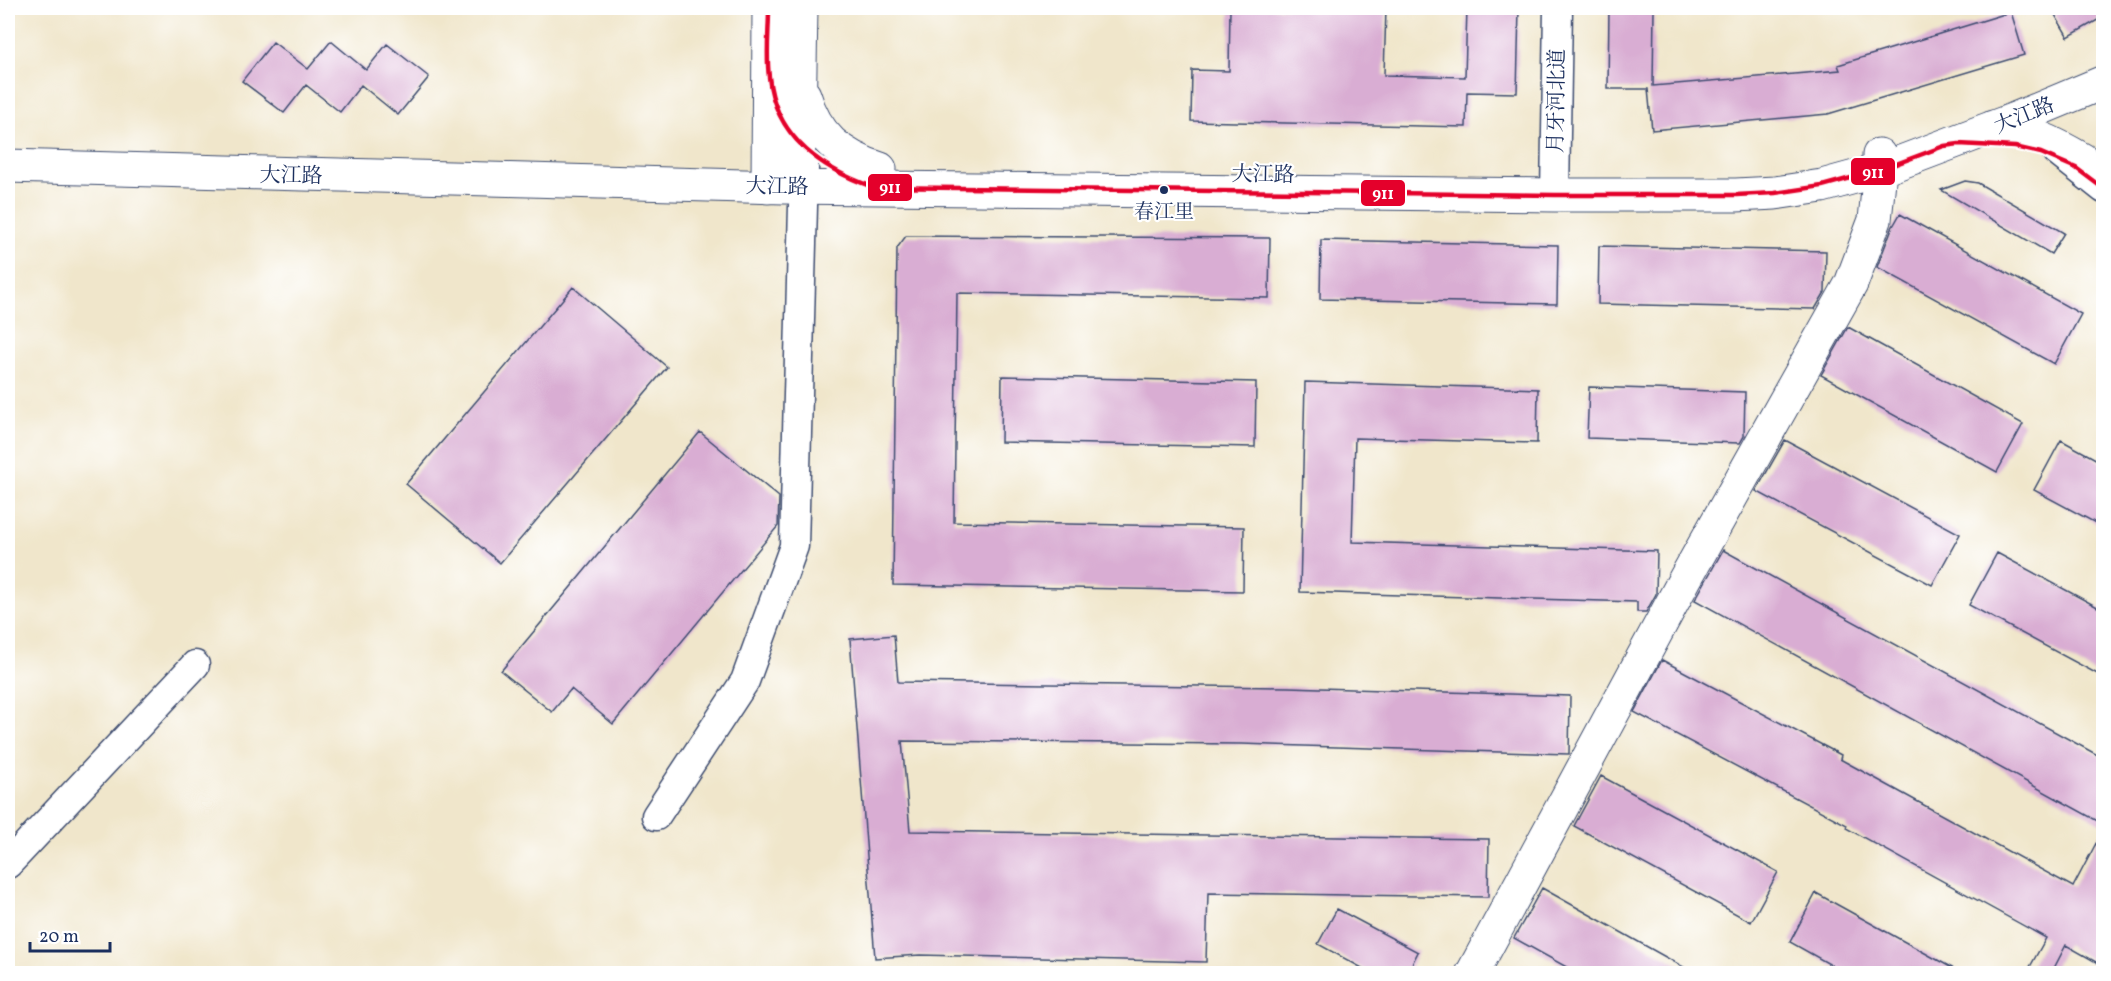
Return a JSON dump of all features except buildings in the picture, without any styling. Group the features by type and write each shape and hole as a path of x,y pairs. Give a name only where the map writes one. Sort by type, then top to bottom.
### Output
{"street":[{"path":"770,8 784,82 818,129 832,144 877,178"},
{"path":"656,816 745,681 794,546 796,172 780,115 784,82 801,8"},
{"name":"月牙河北道","path":"1555,186 1558,8"},
{"name":"大江路","path":"2016,117 2103,67"},
{"name":"大江路","path":"877,178 1555,186 1772,174 1879,162 1942,139 2016,117 2103,82"},
{"path":"2016,117 2088,168 2103,189"},
{"path":"1942,139 2015,147 2088,168"},
{"name":"大江路","path":"8,155 130,160 796,172"},
{"path":"1472,974 1685,579 1851,284 1875,220 1879,162"},
{"name":"大江路","path":"8,166 796,172"},
{"path":"796,172 848,179 877,178"},
{"path":"8,864 195,665"}],"transit line":[{"name":"911","path":"769,8 769,77 780,117 791,133 819,160 836,171 873,187 1736,195 1775,193 1822,186 1880,170 1944,146 1959,144 2015,147 2041,153 2076,168 2104,189"}],"place":[{"name":"春江里","path":"1164,190"}]}
